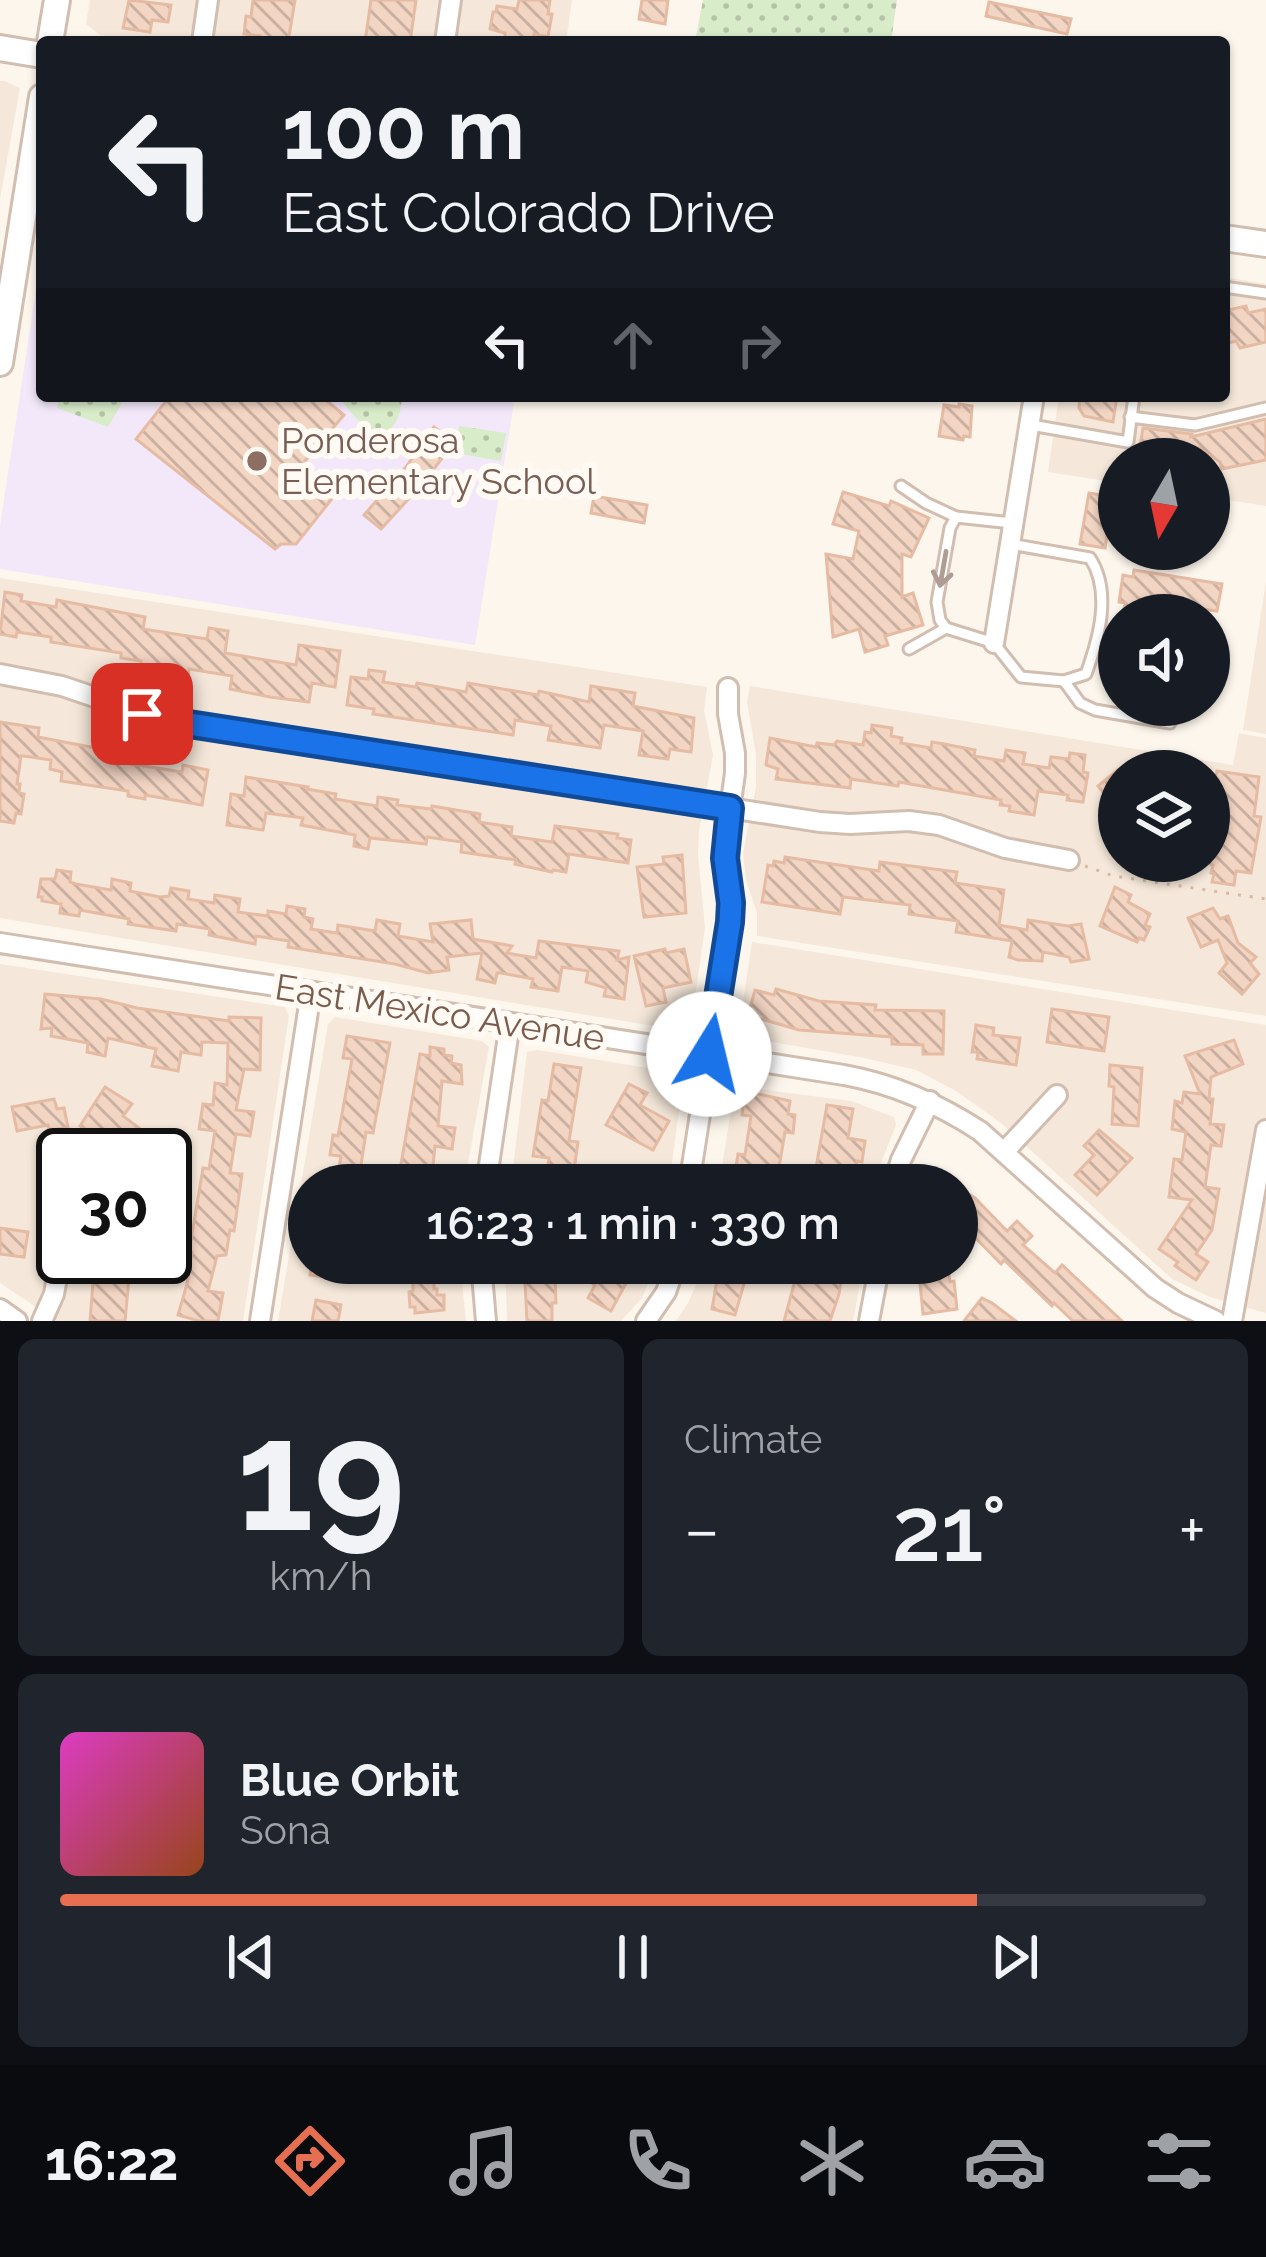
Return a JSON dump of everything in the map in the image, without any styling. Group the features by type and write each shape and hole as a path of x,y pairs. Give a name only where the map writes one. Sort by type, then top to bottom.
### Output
{"street":[{"path":"51,36 57,0"},
{"path":"203,36 208,0"},
{"path":"446,36 451,0"},
{"path":"0,48 36,54"},
{"path":"0,363 11,226 36,122"},
{"path":"1230,239 1266,244"},
{"path":"994,643 1033,402"},
{"path":"0,674 62,686 163,720 820,822 939,825 1005,848 1069,860"},
{"path":"692,1164 730,922 725,858 735,753 728,688"},
{"name":"East Mexico Avenue","path":"0,943 869,1080 929,1101 980,1131 1155,1288 1216,1321"},
{"path":"260,1321 311,992"},
{"path":"489,1164 510,1023"},
{"path":"1004,1152 1057,1095"},
{"path":"901,1164 929,1101"},
{"path":"1232,1321 1266,1130"},
{"path":"42,1321 56,1284"},
{"path":"483,1284 486,1321"},
{"path":"646,1321 669,1284"},
{"path":"869,1321 876,1284"},
{"path":"0,1310 17,1321"}],"lane":[{"path":"1230,287 1266,293"},
{"path":"1030,425 1128,442 1133,402"},
{"path":"1130,417 1195,425 1266,407"},
{"path":"901,486 956,517 1090,558 1099,572 1102,602 1086,674 1064,681 1021,676 994,643 946,628 937,602 950,527 956,517"},
{"path":"909,650 946,628"},
{"path":"1064,681 1080,703 1098,711"}],"path":[{"path":"1069,860 1114,876 1266,899"}],"shaded area":[{"path":"90,0 572,0 567,36 107,36 86,24"},
{"path":"0,81 20,88 0,199"},
{"path":"1230,278 1266,284 1266,506 1230,500 1230,438 1098,438 1098,480 1048,472 1058,402 1230,402"},
{"name":"Ponderosa Elementary School","path":"36,289 36,402 514,402 475,645 0,569 0,526"},
{"path":"0,578 707,687 704,710 713,755 698,855 705,927 690,1032 0,918"},
{"path":"1266,581 1266,734 1243,730"},
{"path":"750,686 1141,750 1098,750 1098,882 1230,882 1230,765 1239,733 1266,738 1266,1016 757,936 757,913 743,853 756,787 747,702"},
{"path":"752,942 1266,1025 1266,1313 1210,1297 1172,1279 1001,1123 916,1070 738,1036"},
{"path":"0,964 285,1007 289,1016 243,1321 57,1321 0,1283"},
{"path":"335,1017 482,1041 489,1047 468,1164 304,1164 328,1024"},
{"path":"527,1052 684,1074 672,1164 514,1164"},
{"path":"735,1086 851,1101 894,1117 896,1125 881,1164 722,1164"},
{"path":"288,1262 288,1284 462,1284 466,1321 278,1321"},
{"path":"506,1284 648,1284 642,1298 621,1321 507,1321"},
{"path":"697,1284 860,1284 853,1321 676,1321"}],"green space":[{"path":"703,0 897,0 892,36 696,36"},
{"path":"58,402 122,403 108,427 57,408"},
{"path":"344,402 401,402 393,427 384,435"},
{"path":"459,426 506,433 501,461 455,453"}],"building":[{"path":"129,0 171,5 168,22 152,20 150,32 123,28"},
{"path":"253,0 295,0 289,36 244,34 246,16 251,17"},
{"path":"371,0 416,0 411,36 366,36"},
{"path":"519,0 550,0 548,36 505,36 490,29 497,6 517,9"},
{"path":"642,0 668,0 665,24 639,19"},
{"path":"989,2 1071,19 1067,34 986,16"},
{"path":"1246,306 1248,313 1266,309 1266,342 1240,348 1236,341 1230,342 1230,310"},
{"path":"165,402 328,402 344,415 288,481 310,498 317,489 331,500 296,544 275,549 136,439"},
{"path":"1080,402 1116,402 1113,422 1084,416"},
{"path":"944,405 972,406 970,437 939,436"},
{"path":"1266,419 1266,460 1230,467 1230,438 1141,438 1143,428 1191,437"},
{"path":"434,427 454,442 381,529 364,515"},
{"path":"843,492 889,506 891,501 929,518 911,557 902,554 902,597 913,593 923,625 885,636 888,645 865,652 859,629 833,637 826,554 853,559 859,531 833,524"},
{"path":"1089,493 1098,494 1098,547 1080,544"},
{"path":"594,496 647,505 644,523 591,513"},
{"path":"1134,570 1222,584 1220,594 1120,594 1123,575 1133,577"},
{"path":"5,592 22,595 21,601 56,607 57,600 145,617 143,629 207,639 209,628 228,631 225,653 296,665 299,645 340,651 335,687 312,683 309,702 270,697 230,689 232,676 189,669 187,683 168,680 139,672 141,661 121,658 121,653 51,642 51,637 0,634"},
{"path":"369,670 385,672 383,682 466,692 468,683 589,702 591,686 635,693 633,706 694,718 691,752 670,749 668,759 639,755 643,731 604,725 600,748 548,740 551,726 515,720 513,735 373,714 374,709 347,705 351,677 368,679"},
{"path":"0,722 39,728 38,737 127,754 125,763 182,772 183,765 208,770 202,805 145,795 145,799 128,796 128,791 61,781 62,772 50,769 51,760 21,756 17,784 24,794 21,814 16,813 14,823 0,821"},
{"path":"872,725 892,728 891,736 902,738 901,743 931,748 932,742 944,744 1004,761 1006,750 1025,753 1023,764 1049,768 1051,757 1085,755 1083,772 1088,773 1083,802 1038,791 1034,815 1009,811 1010,806 1000,805 1001,800 899,782 898,786 851,779 850,788 776,779 778,769 766,765 770,738 816,747 837,741 863,745"},
{"path":"1230,773 1259,777 1254,816 1261,817 1251,873 1236,871 1234,885 1212,882 1230,882"},
{"path":"246,777 308,787 336,794 335,799 377,806 378,797 398,800 397,805 480,814 479,822 512,827 511,836 552,842 555,826 618,834 617,838 631,840 628,863 569,854 566,872 552,872 515,864 516,860 461,852 462,842 427,837 426,844 370,838 368,849 354,846 355,835 301,825 303,818 266,813 263,830 227,825 231,794 244,796"},
{"path":"682,855 686,913 644,917 637,867 664,864 663,857"},
{"path":"785,857 879,871 880,862 957,872 955,883 1004,890 999,925 1027,930 1028,920 1081,924 1089,959 1071,962 1069,957 1043,952 1042,961 1018,960 1009,957 1012,941 956,932 958,921 909,914 910,905 843,897 840,914 762,902 768,865 784,863"},
{"path":"57,870 71,872 70,882 111,890 112,879 131,883 130,891 160,897 169,896 171,888 189,891 188,899 214,903 215,895 240,899 238,912 268,916 268,911 286,914 287,906 305,909 304,917 313,919 311,929 337,933 338,925 375,931 377,920 400,924 398,936 433,942 430,924 471,920 473,939 512,946 507,953 536,958 539,941 619,951 617,960 629,957 624,999 604,996 606,988 586,982 588,971 562,967 558,991 531,987 533,979 501,973 495,983 477,979 482,953 447,957 449,970 428,973 288,947 289,941 256,936 255,944 209,935 210,929 177,924 176,931 80,910 79,916 60,913 61,904 38,897 41,879 55,879"},
{"path":"1115,887 1131,895 1128,902 1150,914 1144,940 1137,942 1100,926"},
{"path":"1213,908 1220,919 1228,916 1238,943 1256,957 1250,963 1259,974 1242,994 1219,973 1227,963 1218,940 1201,947 1188,918"},
{"path":"665,949 666,953 684,949 691,982 663,988 666,1002 646,1006 634,956"},
{"path":"776,989 819,1001 876,1005 875,1010 944,1011 943,1054 923,1054 923,1045 892,1044 892,1037 799,1030 748,1015 755,990 774,995"},
{"path":"45,994 229,1021 229,1017 261,1018 260,1070 244,1069 236,1110 254,1112 250,1136 236,1134 230,1173 242,1174 234,1231 230,1230 226,1255 217,1256 208,1291 223,1293 218,1321 178,1315 187,1284 192,1284 192,1234 203,1168 209,1169 215,1131 199,1129 203,1104 213,1105 215,1083 227,1085 228,1043 202,1042 201,1055 181,1052 178,1071 152,1066 156,1049 108,1038 105,1056 87,1052 88,1043 51,1036 52,1028 41,1029"},
{"path":"1052,1009 1109,1017 1104,1051 1047,1042"},
{"path":"976,1025 994,1028 993,1035 1020,1038 1016,1065 977,1059 978,1052 972,1052"},
{"path":"347,1036 390,1043 373,1133 366,1132 361,1164 340,1164 341,1156 330,1155 352,1059 343,1058"},
{"path":"1234,1040 1243,1064 1211,1077 1210,1124 1224,1125 1221,1146 1211,1145 1205,1187 1219,1189 1212,1230 1196,1254 1208,1262 1196,1280 1159,1249 1192,1200 1169,1197 1174,1159 1182,1160 1186,1132 1172,1129 1175,1101 1182,1103 1184,1092 1200,1094 1185,1056"},
{"path":"430,1047 444,1049 444,1055 452,1056 451,1063 461,1065 462,1084 442,1081 438,1126 455,1128 452,1149 435,1146 433,1164 401,1164 420,1054 430,1056"},
{"path":"554,1064 581,1068 569,1141 578,1142 575,1164 548,1164 549,1158 533,1156 542,1100 548,1101"},
{"path":"1110,1065 1142,1068 1138,1126 1112,1124"},
{"path":"629,1084 647,1093 640,1105 669,1121 653,1150 606,1125"},
{"path":"105,1087 132,1104 123,1116 139,1128 83,1128"},
{"path":"745,1091 790,1101 788,1114 795,1115 793,1133 785,1132 780,1164 736,1164 738,1154 745,1155 751,1116 742,1115"},
{"path":"54,1099 57,1109 64,1108 68,1127 17,1131 12,1107"},
{"path":"827,1105 853,1109 848,1138 865,1141 862,1162 817,1164"},
{"path":"1099,1130 1132,1158 1097,1195 1075,1175 1094,1155 1084,1146"},
{"path":"978,1201 1007,1231 1017,1221 1032,1236 1023,1245 1055,1273 1062,1265 1122,1321 1073,1321 1004,1260 1001,1264 978,1240"},
{"path":"0,1228 28,1232 24,1257 0,1254"},
{"path":"93,1284 128,1284 125,1321 90,1321"},
{"path":"413,1284 434,1284 437,1295 444,1295 444,1310 415,1313 415,1307 410,1307 409,1292"},
{"path":"525,1284 555,1284 552,1321 527,1321"},
{"path":"626,1284 611,1311 588,1298 595,1285"},
{"path":"716,1284 744,1284 735,1315 712,1309"},
{"path":"794,1284 840,1284 830,1321 784,1321"},
{"path":"920,1284 954,1284 957,1309 923,1314"},
{"path":"982,1298 992,1303 1016,1321 964,1321"},
{"path":"316,1300 341,1305 338,1321 312,1321"}],"place":[{"name":"Ponderosa Elementary School","path":"257,461"}],"route":[{"path":"142,714 730,808 725,858 730,922 709,1054"}]}
